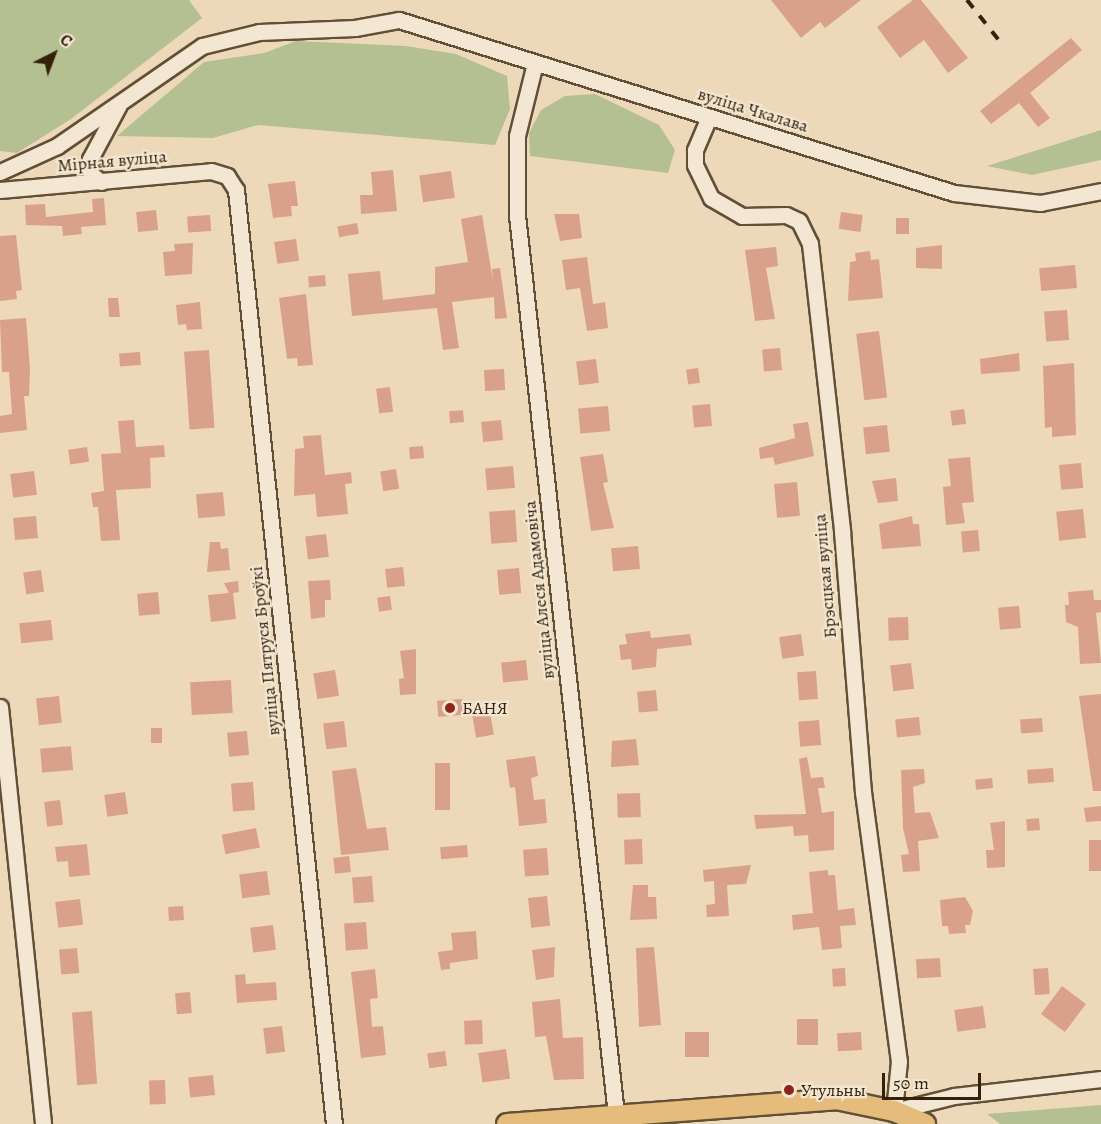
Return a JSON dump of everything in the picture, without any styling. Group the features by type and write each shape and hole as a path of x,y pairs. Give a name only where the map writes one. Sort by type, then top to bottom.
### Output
{"main road":[{"path":"507,1124 836,1099 894,1111 924,1124"}],"street":[{"name":"вуліца Чкалава","path":"123,97 185,55 238,36 355,28 399,21 954,193 1041,203 1101,191"},
{"name":"вуліца Алеся Адамовіча","path":"536,63 517,136 518,215 616,1114"},
{"path":"0,172 57,146 123,97"},
{"path":"100,182 91,174 90,159 123,97"},
{"name":"Брэсцкая вуліца","path":"709,117 695,150 695,165 711,198 742,216 786,215 799,221 810,244 842,531 863,792 899,1061 894,1111"},
{"name":"Мірная вуліца","path":"0,190 211,171 227,176"},
{"name":"вуліца Пятруся Броўкі","path":"227,176 237,190 334,1124"},
{"path":"0,707 43,1124"},
{"path":"894,1111 954,1096 1101,1079"}],"green space":[{"path":"0,0 189,0 202,18 71,119 17,153 0,151"},
{"path":"296,41 406,46 456,54 507,76 510,109 495,145 258,125 213,138 117,136 204,62 264,53"},
{"path":"595,94 659,125 675,150 668,173 530,156 529,133 541,110 565,96"},
{"path":"1101,130 1101,160 1032,175 987,166"},
{"path":"1101,1105 1101,1124 1000,1124 987,1114"}],"building":[{"path":"771,0 861,0 825,28 820,22 801,38"},
{"path":"913,0 921,0 968,58 948,73 924,40 900,58 877,27"},
{"path":"1071,38 1082,50 1030,93 1050,118 1038,127 1019,103 991,124 980,111"},
{"path":"393,170 397,211 361,214 360,195 373,195 371,172"},
{"path":"451,171 455,198 423,202 419,175"},
{"path":"295,181 298,206 291,206 292,216 273,218 268,184"},
{"path":"104,198 106,225 81,227 82,234 63,236 62,226 26,225 25,205 45,204 46,217 93,212 92,199"},
{"path":"156,210 158,230 138,232 136,212"},
{"path":"841,212 863,215 860,232 839,229"},
{"path":"554,214 579,214 582,238 560,241"},
{"path":"210,215 211,231 188,233 187,217"},
{"path":"482,215 493,281 492,269 500,268 507,318 495,319 494,297 452,302 459,348 443,350 437,308 352,316 348,274 380,271 383,300 435,294 435,267 468,262 461,219"},
{"path":"896,218 909,218 909,234 896,234"},
{"path":"357,223 359,234 339,237 337,226"},
{"path":"16,235 22,290 16,291 17,299 0,301 0,236"},
{"path":"296,239 299,261 277,264 274,242"},
{"path":"193,243 192,274 165,276 163,252 175,251 174,244"},
{"path":"942,245 942,269 916,268 916,248"},
{"path":"776,247 778,266 766,268 775,319 755,321 745,250"},
{"path":"870,251 871,260 879,259 883,298 848,301 850,262 856,261 855,253"},
{"path":"587,257 593,304 605,302 608,328 587,331 580,288 566,290 562,260"},
{"path":"1075,265 1077,288 1041,291 1039,268"},
{"path":"325,275 326,286 309,287 308,276"},
{"path":"306,294 313,365 298,366 297,358 287,359 279,298"},
{"path":"108,298 118,298 120,317 109,317"},
{"path":"200,302 202,329 187,330 186,324 178,325 176,305"},
{"path":"1067,310 1069,340 1046,342 1044,312"},
{"path":"26,318 30,369 29,396 24,396 27,430 0,433 0,416 12,414 9,372 2,372 0,320"},
{"path":"879,331 887,398 864,400 856,334"},
{"path":"780,348 782,370 764,371 762,350"},
{"path":"209,350 214,428 190,430 184,352"},
{"path":"140,352 141,365 120,366 119,353"},
{"path":"1019,353 1020,371 981,374 980,359"},
{"path":"596,359 599,383 579,385 576,361"},
{"path":"1074,363 1076,435 1052,437 1052,427 1045,428 1043,366"},
{"path":"698,368 700,383 688,385 686,370"},
{"path":"504,369 505,390 485,391 484,370"},
{"path":"390,387 393,412 379,414 376,389"},
{"path":"710,404 712,426 694,427 692,406"},
{"path":"608,406 610,431 580,434 578,409"},
{"path":"964,409 966,424 952,426 950,411"},
{"path":"463,410 464,422 450,423 449,411"},
{"path":"134,420 136,447 164,445 165,457 150,458 151,488 116,490 120,540 101,541 98,507 93,507 91,493 104,491 101,454 121,453 118,421"},
{"path":"501,420 503,440 483,442 481,422"},
{"path":"808,422 814,456 775,465 773,457 760,459 759,448 795,438 793,424"},
{"path":"887,425 890,452 866,454 863,428"},
{"path":"321,435 325,475 351,472 352,483 345,484 348,514 317,517 315,494 294,496 295,449 304,448 303,436"},
{"path":"423,446 424,458 410,459 409,447"},
{"path":"87,447 89,462 70,464 68,450"},
{"path":"603,454 608,482 603,483 614,528 591,531 580,457"},
{"path":"970,457 974,502 962,503 965,523 946,525 943,487 951,486 948,459"},
{"path":"1081,463 1083,488 1061,490 1059,465"},
{"path":"513,466 515,488 487,490 485,468"},
{"path":"396,469 399,489 383,491 380,472"},
{"path":"34,471 37,495 13,498 10,474"},
{"path":"896,478 898,501 878,503 872,481"},
{"path":"797,482 800,516 777,518 774,484"},
{"path":"223,492 225,516 198,518 196,494"},
{"path":"1083,509 1086,538 1059,541 1056,512"},
{"path":"515,510 517,542 491,544 489,512"},
{"path":"36,516 38,538 15,540 13,518"},
{"path":"912,516 913,524 919,524 921,546 882,549 879,524"},
{"path":"978,530 980,551 963,552 961,531"},
{"path":"326,534 329,557 308,559 305,537"},
{"path":"210,542 220,542 221,549 228,548 230,570 207,572"},
{"path":"638,546 640,569 613,571 611,548"},
{"path":"403,567 405,586 387,588 385,569"},
{"path":"519,568 521,593 499,595 497,570"},
{"path":"41,570 44,592 26,594 23,573"},
{"path":"330,580 331,600 325,600 325,617 311,619 308,581"},
{"path":"238,581 239,592 233,593 236,619 211,622 208,595 229,593 224,583"},
{"path":"1093,590 1094,600 1101,600 1101,612 1096,613 1101,663 1080,664 1078,627 1066,622 1065,605 1069,605 1068,592"},
{"path":"158,592 160,614 139,616 137,594"},
{"path":"390,596 392,610 379,612 377,598"},
{"path":"1019,606 1021,628 1000,630 998,608"},
{"path":"908,617 909,640 889,641 888,618"},
{"path":"51,620 53,640 21,643 19,623"},
{"path":"650,631 651,638 690,634 692,645 657,649 656,667 632,670 631,659 621,660 619,645 627,644 625,634"},
{"path":"801,634 804,656 782,659 779,637"},
{"path":"416,649 416,694 400,695 399,679 404,678 400,651"},
{"path":"526,660 528,680 503,683 501,663"},
{"path":"911,663 914,689 893,691 890,666"},
{"path":"335,670 339,696 317,699 313,673"},
{"path":"816,671 818,699 799,700 797,672"},
{"path":"231,680 233,713 192,715 190,682"},
{"path":"656,690 658,711 639,713 637,692"},
{"path":"1101,694 1101,791 1093,791 1079,696"},
{"path":"59,696 62,723 39,725 36,698"},
{"name":"БАНЯ","path":"462,699 463,715 438,717 437,701"},
{"path":"489,707 494,735 476,738 471,710"},
{"path":"919,717 921,735 897,737 895,720"},
{"path":"1042,718 1043,732 1021,734 1020,720"},
{"path":"819,720 821,745 800,747 798,722"},
{"path":"344,721 347,747 326,749 323,724"},
{"path":"151,728 162,728 162,743 151,743"},
{"path":"247,731 249,755 229,757 227,733"},
{"path":"636,739 639,765 611,767 612,741"},
{"path":"71,746 73,770 42,773 40,749"},
{"path":"535,756 538,776 531,778 534,800 545,799 547,823 519,826 515,787 510,788 506,760"},
{"path":"807,757 811,778 823,777 825,788 818,788 822,813 834,811 834,850 809,852 808,835 794,836 793,826 756,829 754,815 806,814 799,759"},
{"path":"435,763 450,763 450,810 435,810"},
{"path":"356,768 367,829 386,827 389,850 341,855 332,771"},
{"path":"1053,768 1054,782 1028,784 1027,770"},
{"path":"924,769 925,783 913,787 915,813 930,812 939,838 918,841 920,871 903,872 901,855 909,854 903,828 901,770"},
{"path":"992,778 993,788 976,790 975,780"},
{"path":"253,782 255,810 233,811 231,784"},
{"path":"125,792 128,814 107,817 104,795"},
{"path":"640,793 641,817 618,818 617,794"},
{"path":"60,800 63,825 47,827 44,802"},
{"path":"1101,806 1101,821 1086,822 1084,808"},
{"path":"1039,818 1040,830 1027,831 1026,819"},
{"path":"1005,821 1005,867 987,868 986,850 994,850 990,823"},
{"path":"256,828 260,848 225,854 222,835"},
{"path":"642,839 643,864 625,865 624,840"},
{"path":"1089,840 1101,840 1101,871 1089,871"},
{"path":"87,844 90,875 69,877 68,861 57,862 55,847"},
{"path":"467,845 468,857 441,859 440,847"},
{"path":"547,848 549,875 525,877 523,850"},
{"path":"349,856 351,872 335,874 333,858"},
{"path":"751,865 746,884 727,885 729,916 707,917 706,905 715,904 714,881 704,882 703,870"},
{"path":"828,870 828,875 835,875 838,910 854,908 856,925 840,926 842,948 822,950 819,927 793,930 792,915 813,913 809,872"},
{"path":"267,871 270,895 242,898 239,874"},
{"path":"372,876 374,902 354,903 352,877"},
{"path":"633,885 648,885 648,897 656,897 657,919 630,920"},
{"path":"547,896 550,926 531,928 528,898"},
{"path":"965,897 973,911 970,925 965,925 966,933 949,934 948,926 942,926 940,900"},
{"path":"80,899 83,925 58,928 55,902"},
{"path":"183,906 184,920 169,921 168,907"},
{"path":"366,922 368,949 346,950 344,924"},
{"path":"273,925 276,950 253,953 250,928"},
{"path":"476,931 478,959 450,963 450,969 441,970 438,952 453,950 451,933"},
{"path":"555,947 554,977 536,980 532,950"},
{"path":"654,947 661,1025 639,1027 636,948"},
{"path":"77,948 79,973 61,974 59,950"},
{"path":"940,958 941,977 917,978 916,959"},
{"path":"845,968 846,986 833,987 832,969"},
{"path":"1048,968 1050,994 1035,995 1033,969"},
{"path":"375,969 378,998 370,999 372,1027 383,1026 386,1055 361,1058 351,972"},
{"path":"245,974 246,984 276,982 277,1000 237,1003 235,975"},
{"path":"1062,986 1086,1004 1065,1032 1041,1014"},
{"path":"190,992 192,1013 177,1014 175,993"},
{"path":"560,999 563,1038 583,1037 584,1079 554,1080 546,1036 535,1037 532,1002"},
{"path":"983,1006 986,1028 957,1032 954,1010"},
{"path":"92,1011 97,1084 77,1085 72,1012"},
{"path":"797,1019 818,1019 818,1045 797,1045"},
{"path":"482,1020 483,1044 465,1045 464,1021"},
{"path":"282,1026 285,1052 266,1054 263,1028"},
{"path":"685,1032 709,1032 709,1057 685,1057"},
{"path":"861,1032 862,1050 838,1051 837,1033"},
{"path":"506,1049 510,1079 482,1083 478,1053"},
{"path":"445,1051 447,1066 429,1068 427,1054"},
{"path":"213,1075 215,1095 190,1098 188,1078"},
{"path":"165,1080 166,1104 150,1105 149,1081"}],"railway":[{"path":"967,0 998,39"}],"place":[{"name":"БАНЯ","path":"450,708"},
{"name":"Утульны","path":"789,1090"}]}
